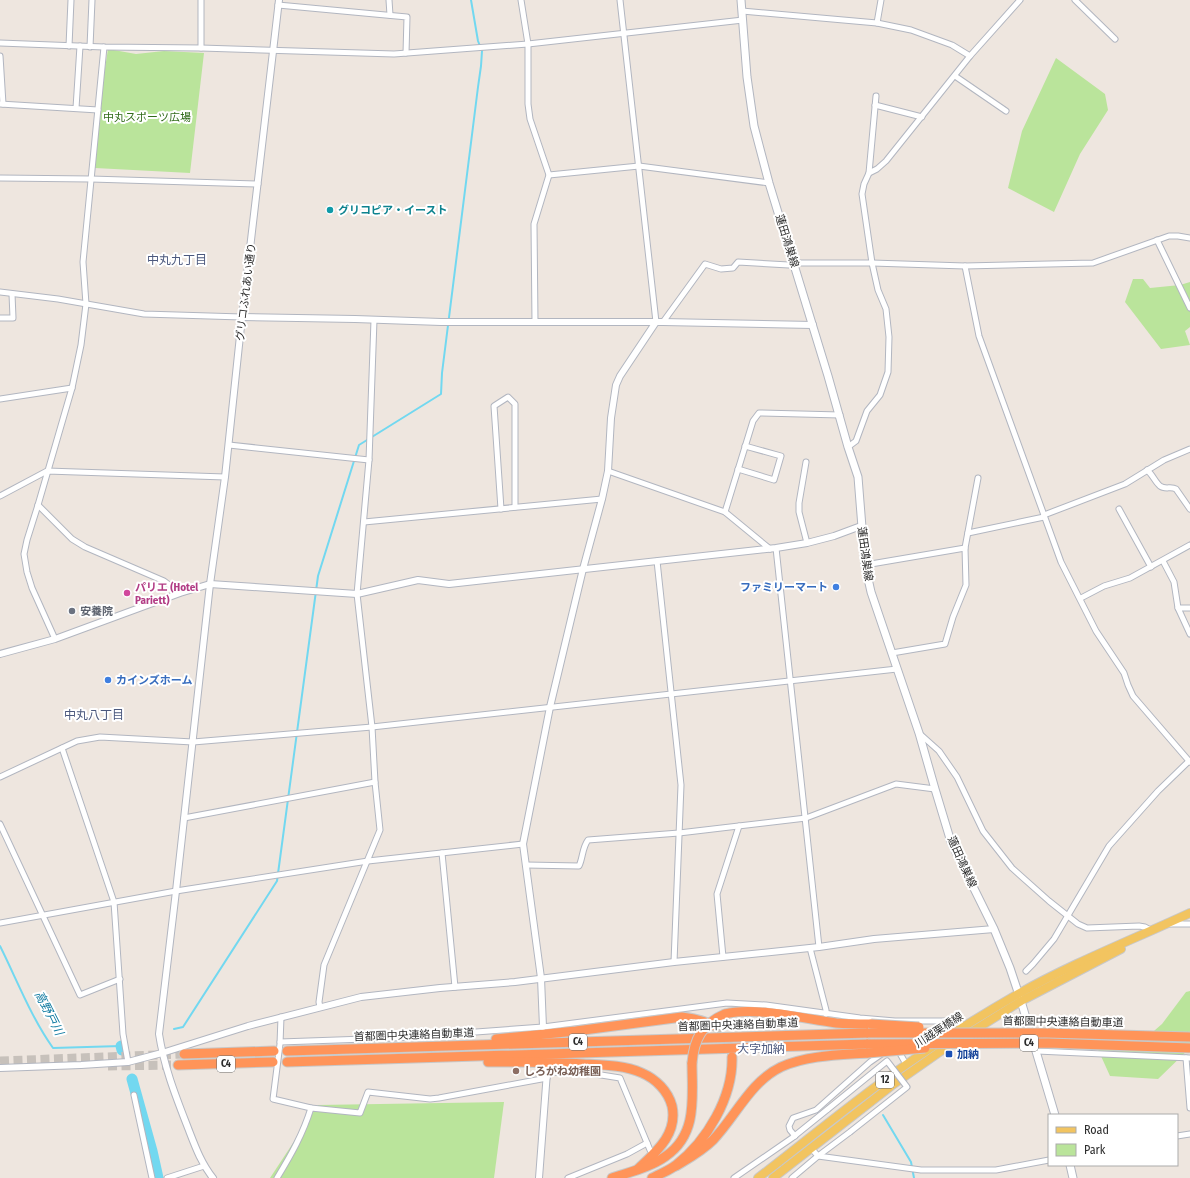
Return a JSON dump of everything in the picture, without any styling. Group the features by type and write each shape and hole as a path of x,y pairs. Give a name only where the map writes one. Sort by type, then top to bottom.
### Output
{"highway":[{"path":"612,1178 666,1157 679,1144 689,1128 692,1108 692,1063 694,1047 701,1032 712,1021 725,1014 741,1011 837,1023 869,1029"},
{"path":"415,1048 576,1031 682,1017 704,1021 714,1026"},
{"name":"首都圏中央連絡自動車道","path":"287,1051 415,1048 869,1029 1190,1038"},
{"name":"首都圏中央連絡自動車道","path":"287,1062 868,1048 990,1043 1048,1043 1190,1048"},
{"path":"652,1178 694,1155 712,1140 754,1088 771,1073 786,1065 801,1061 868,1048"},
{"name":"C4","path":"184,1054 274,1052"},
{"path":"676,1166 700,1141 720,1109 729,1087 733,1066 732,1057"},
{"path":"395,1059 452,1062 586,1064 632,1069 644,1074 658,1083 667,1094 672,1108 673,1120 667,1138 662,1146 638,1169"},
{"name":"C4","path":"178,1065 273,1062"}],"main road":[{"name":"蓮田鴻巣線","path":"741,0 750,104 758,146 858,477 865,565 871,592 919,733 951,842 994,929 1020,998 1055,1114"},
{"name":"川越栗橋線","path":"758,1178 906,1064 964,1027 1020,998 1092,956 1152,931 1190,913"},
{"name":"川越栗橋線","path":"773,1178 912,1071 1020,998"},
{"path":"1070,1166 1073,1178"}],"street":[{"path":"69,46 71,0"},
{"path":"90,47 92,0"},
{"path":"201,0 201,48"},
{"path":"389,0 390,15"},
{"path":"521,0 528,44 528,104 530,119 549,175 534,224 535,322"},
{"path":"620,0 659,322"},
{"path":"878,23 881,0"},
{"path":"869,173 877,169 886,161 970,56 1020,0"},
{"path":"1075,0 1115,39"},
{"path":"279,2 407,17 406,53"},
{"name":"グリコふれあい通り","path":"213,1178 204,1166 172,1089 162,1053 159,1034 194,742 196,704 210,584 226,478 242,317 279,2"},
{"path":"742,11 878,23 911,30 952,45 970,56"},
{"path":"0,43 90,47 406,53 528,44 743,20"},
{"path":"76,108 80,46"},
{"path":"55,639 32,588 27,572 24,554 72,388 81,345 86,304 83,262 104,47"},
{"path":"0,56 2,104 98,110"},
{"path":"955,76 1006,111"},
{"path":"848,447 856,441 867,412 880,395 888,372 889,337 886,309 878,290 872,263 862,194 864,184 869,173 876,96"},
{"path":"875,105 922,117"},
{"path":"549,175 639,166 769,183"},
{"path":"0,178 258,184"},
{"path":"543,1027 541,978 523,844 550,707 608,471 611,418 616,385 620,376 659,322 705,264 721,269 732,268 738,262 789,265 794,263 872,263 965,266 1093,263 1169,236 1190,238"},
{"path":"1157,240 1190,308"},
{"path":"965,266 979,336 1061,562 1081,598 1096,631 1124,673 1133,696 1190,761 1158,791 1109,846 1054,939 1026,971"},
{"path":"0,292 144,314 441,322 659,322 813,325"},
{"path":"0,318 13,318 12,294"},
{"path":"320,1007 319,1002 324,965 380,830 375,782 372,727 357,594 369,460 374,320"},
{"path":"0,399 72,388"},
{"path":"501,509 494,406 508,397 515,404 515,507"},
{"path":"725,512 753,421 759,413 840,416"},
{"path":"229,445 369,460"},
{"path":"738,469 774,480 781,456 745,446"},
{"path":"968,533 1044,516 1125,484 1164,460 1190,449"},
{"path":"806,462 799,507 807,543"},
{"path":"1147,470 1152,474 1160,486 1164,488 1173,487 1176,489 1190,509"},
{"path":"0,496 47,471 226,478"},
{"path":"608,471 725,512 773,548 806,818 819,947"},
{"path":"892,653 945,644 953,617 966,586 965,548 978,478"},
{"path":"364,522 602,498"},
{"path":"38,505 60,528 85,547 164,581 180,593"},
{"path":"1119,509 1151,567"},
{"path":"0,654 55,639 180,593 210,584 357,594 418,580 449,584 773,548 807,543 834,536 861,526"},
{"path":"1081,598 1104,586 1130,578 1190,545"},
{"path":"865,565 965,548"},
{"path":"657,561 681,785 674,962"},
{"path":"1163,561 1174,582 1178,608 1190,634"},
{"path":"1178,608 1190,608"},
{"path":"0,778 77,741 100,737 194,742 372,727 897,669"},
{"path":"919,733 939,751 957,777 983,831 1012,868 1048,901 1078,924 1087,928 1139,926 1145,927 1152,931"},
{"path":"62,748 114,902 123,1034 128,1062"},
{"path":"184,818 375,782"},
{"path":"526,866 579,866 585,844 588,840 679,833 806,818 896,784 935,789"},
{"path":"0,824 80,995 120,979"},
{"path":"723,957 717,894 739,826"},
{"path":"0,923 176,891 368,861 523,844"},
{"path":"442,853 455,987"},
{"path":"1167,924 1190,924"},
{"path":"0,1068 128,1062 248,1026 362,997 819,947 874,939 994,929"},
{"path":"810,948 826,1014"},
{"path":"280,1042 394,1038 543,1027 727,1003 766,1005 826,1014 895,1021 957,1021 964,1027"},
{"path":"281,1017 280,1042 273,1099 311,1108 360,1113 368,1092 430,1099 547,1075 595,1074 620,1078 650,1150"},
{"path":"895,1021 898,1050 906,1064"},
{"path":"795,1136 790,1130 789,1126 793,1118 816,1110 870,1062 886,1051 898,1050"},
{"path":"1037,1051 1188,1058 1190,1108"},
{"path":"734,1178 795,1136 887,1061 907,1087 818,1156 799,1175 792,1178"},
{"path":"539,1178 547,1075"},
{"path":"134,1095 152,1178"},
{"path":"277,1178 305,1128 311,1108"},
{"path":"1178,1136 1190,1134"},
{"path":"568,1178 627,1154 647,1143"},
{"path":"812,1148 818,1156 922,1170 996,1170 1048,1160"},
{"path":"167,1178 204,1166"}],"green space":[{"name":"中丸スポーツ広場","path":"108,49 136,54 164,51 204,53 190,173 95,168 98,113"},
{"path":"1056,58 1105,94 1108,110 1080,154 1054,212 1008,188 1022,131"},
{"path":"1133,279 1143,279 1150,288 1180,285 1190,282 1190,327 1185,331 1190,345 1161,349 1125,302"},
{"path":"1190,991 1190,1048 1158,1079 1110,1076 1096,1045 1140,1043 1162,1024 1186,992"},
{"path":"504,1102 494,1178 270,1178 318,1105"}],"waterway":[{"path":"174,1029 183,1027 277,881 318,576 359,445 441,394 442,373 481,66 482,51 478,41 471,0"},
{"name":"高野戸川","path":"0,946 31,1011 53,1048 121,1046"},
{"name":"高野戸川","path":"121,1046 122,1050"},
{"name":"高野戸川","path":"132,1079 158,1178"},
{"path":"883,1115 911,1162 914,1178"}],"tunnel":[{"path":"715,1026 727,1039 732,1055"},
{"path":"0,1061 184,1054"},
{"path":"108,1066 178,1065"}],"place":[{"name":"グリコピア・イースト","path":"330,210"},
{"name":"ファミリーマート","path":"836,587"},
{"name":"パリエ (Hotel Pariett)","path":"127,593"},
{"name":"安養院","path":"72,611"},
{"name":"カインズホーム","path":"108,680"},
{"name":"加納","path":"949,1054"},
{"name":"しろがね幼稚園","path":"516,1071"}],"district":[{"name":"中丸九丁目","path":"177,260"},
{"name":"中丸八丁目","path":"94,715"},
{"name":"大字加納","path":"761,1049"}]}
